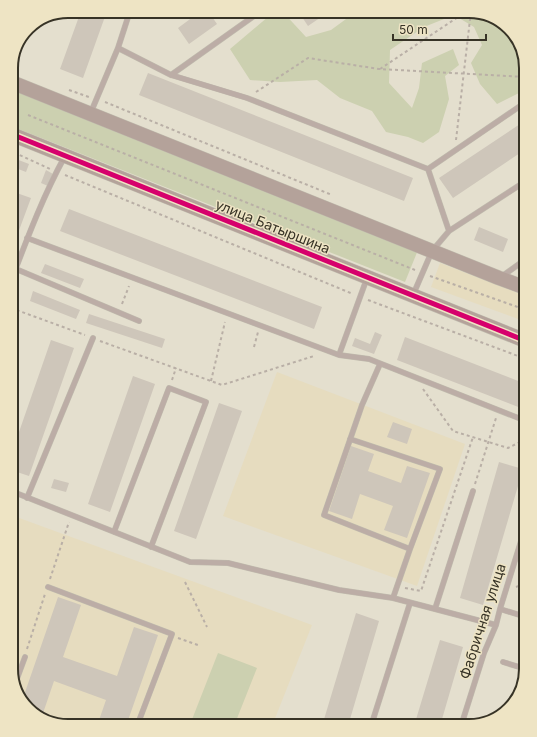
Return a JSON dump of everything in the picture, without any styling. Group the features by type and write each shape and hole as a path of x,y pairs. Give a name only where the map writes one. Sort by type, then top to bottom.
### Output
{"street":[{"path":"18,85 519,285"},
{"name":"улица Батыршина","path":"18,137 519,338"}],"lane":[{"path":"91,113 118,48 128,18"},
{"path":"171,75 251,18"},
{"path":"118,48 171,75 247,98 428,169 449,231"},
{"path":"428,169 519,107"},
{"path":"18,263 27,238 65,155"},
{"path":"413,295 432,251 449,231 519,186"},
{"path":"27,238 339,355 369,359 519,418"},
{"path":"499,278 519,265"},
{"path":"18,269 139,321"},
{"path":"339,355 368,277"},
{"path":"27,498 93,338"},
{"path":"380,364 362,405 324,515 410,549"},
{"path":"114,532 169,388 206,402 151,547"},
{"path":"350,439 440,469 392,598"},
{"path":"435,609 473,491"},
{"path":"18,494 190,562 228,563 339,590 392,598 496,625"},
{"name":"Фабричная улица","path":"463,719 484,653 496,625 519,548"},
{"path":"48,587 172,634 140,719"},
{"path":"372,719 410,603"},
{"path":"500,609 519,615"},
{"path":"18,676 25,657"},
{"path":"503,662 519,667"}],"path":[{"path":"380,69 456,18"},
{"path":"454,152 470,18"},
{"path":"247,98 308,58 380,69 519,77"},
{"path":"63,88 97,100 339,198"},
{"path":"28,115 422,273 519,308"},
{"path":"18,155 56,172 360,297 519,357"},
{"path":"119,312 133,278"},
{"path":"18,311 222,385 328,351"},
{"path":"211,381 228,313"},
{"path":"254,347 260,326"},
{"path":"169,388 176,368"},
{"path":"414,377 453,431 508,448 519,442"},
{"path":"473,491 498,410"},
{"path":"396,586 421,591 473,437"},
{"path":"185,582 207,627"},
{"path":"171,636 198,645"}],"shaded area":[{"path":"440,263 519,293 519,319 431,287"},
{"path":"277,372 465,444 417,586 223,516"},
{"path":"18,518 312,625 275,719 65,719 49,715 38,709 28,699 22,688 18,675"}],"green space":[{"path":"267,18 288,18 306,37 331,30 347,18 446,18 424,27 390,50 389,83 412,108 419,88 422,63 453,49 459,65 445,76 449,99 439,132 423,143 408,137 386,132 372,111 340,98 317,80 280,82 250,80 230,49"},
{"path":"459,18 479,19 497,26 507,35 517,55 519,62 519,93 497,104 480,84 471,63 482,45 474,27"},
{"path":"18,93 418,250 405,282 18,129"},
{"path":"218,653 257,668 237,719 192,719"}],"building":[{"path":"78,18 104,18 83,78 60,69"},
{"path":"192,18 213,18 217,24 189,44 178,28"},
{"path":"303,18 320,18 308,26"},
{"path":"148,73 413,178 404,201 139,95"},
{"path":"519,125 519,154 453,198 439,178"},
{"path":"18,160 29,164 26,172 18,169"},
{"path":"46,170 53,174 48,186 41,183"},
{"path":"18,193 31,198 18,233"},
{"path":"69,209 322,307 314,329 60,231"},
{"path":"479,227 508,239 503,252 474,240"},
{"path":"45,264 84,279 80,288 41,273"},
{"path":"33,291 80,310 76,319 30,301"},
{"path":"89,314 165,339 162,348 86,323"},
{"path":"375,332 382,335 374,354 352,346 355,338 370,344"},
{"path":"405,337 519,381 519,407 397,360"},
{"path":"51,340 74,348 29,476 18,472 18,435"},
{"path":"133,376 155,384 110,512 88,504"},
{"path":"219,403 242,411 196,539 174,531"},
{"path":"393,422 412,429 407,444 387,437"},
{"path":"351,446 374,454 368,471 401,483 407,466 430,473 407,538 384,530 393,506 360,494 352,519 329,511"},
{"path":"499,462 519,468 519,483 483,605 460,598"},
{"path":"54,479 69,483 66,492 51,488"},
{"path":"58,597 81,605 63,657 117,676 134,627 158,635 128,719 99,719 106,700 54,681 43,712 28,699 25,693"},
{"path":"356,613 379,621 350,719 324,719"},
{"path":"440,640 463,647 442,719 416,719"}],"cycle path":[{"path":"18,137 519,338"}]}
